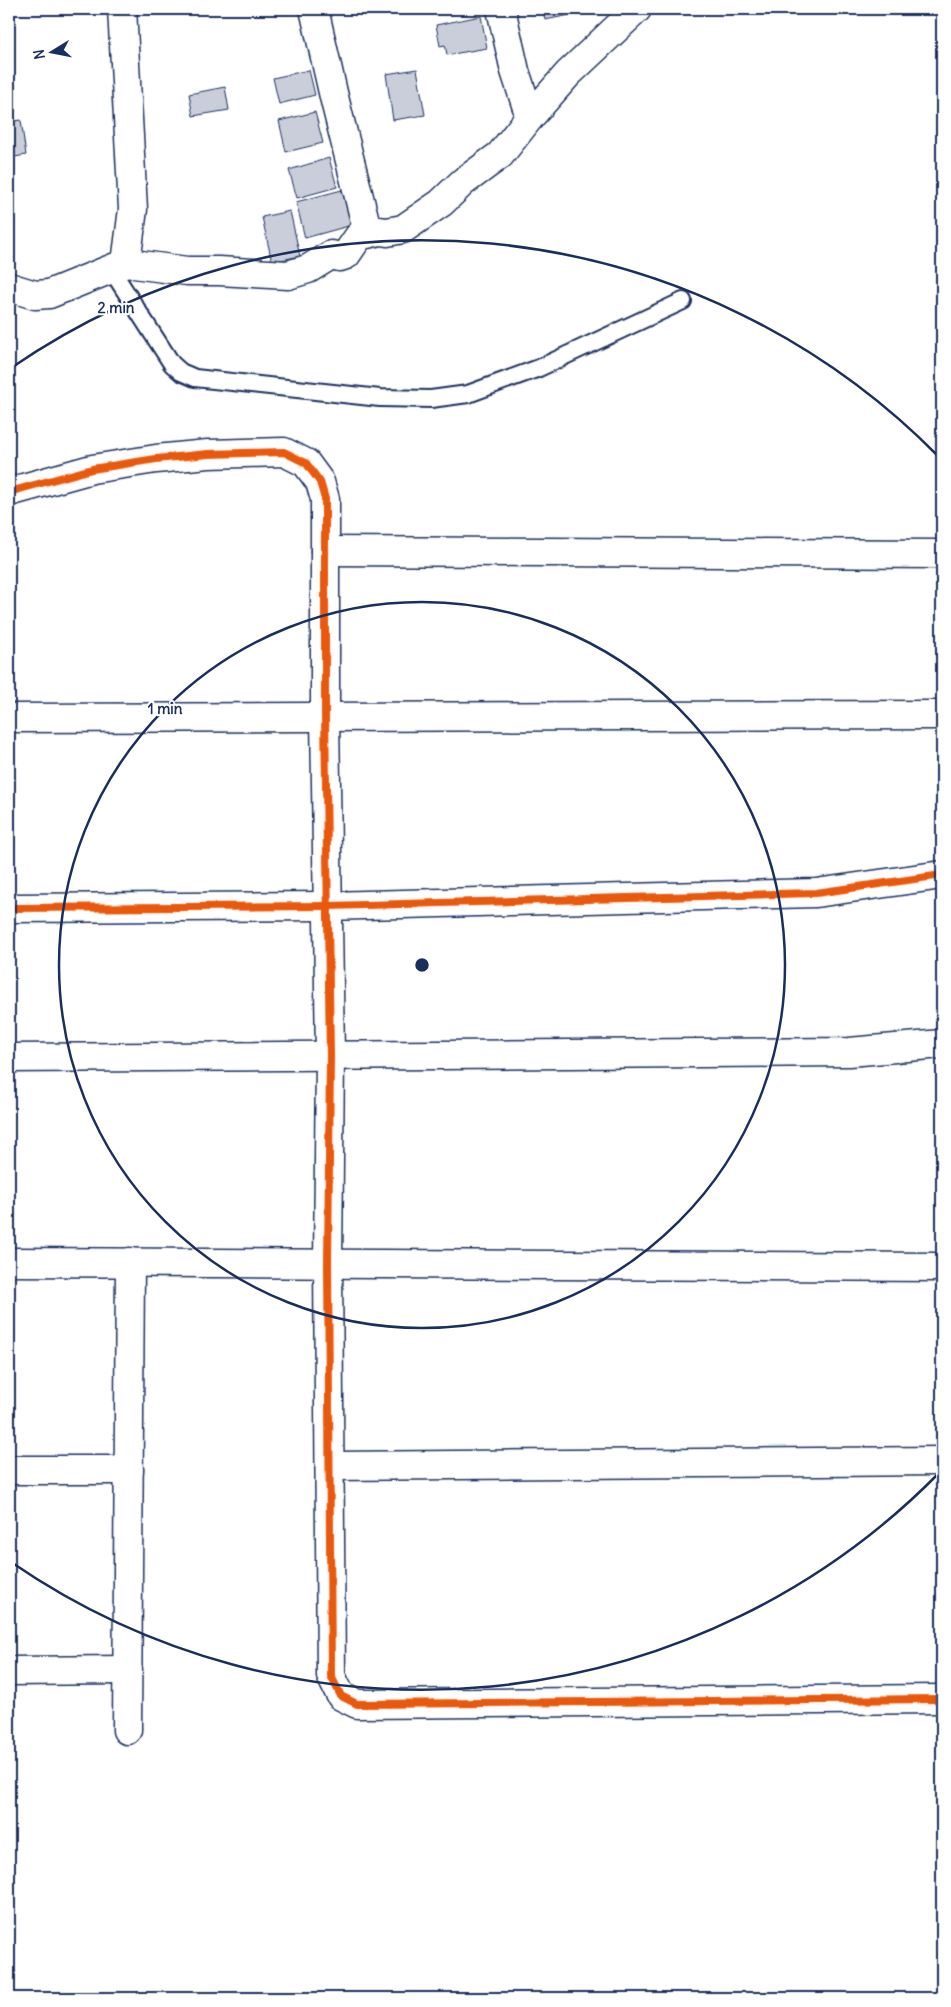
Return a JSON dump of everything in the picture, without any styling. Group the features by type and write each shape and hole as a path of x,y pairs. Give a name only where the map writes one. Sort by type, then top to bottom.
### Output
{"street":[{"path":"118,266 133,209 122,9"},
{"path":"314,9 368,232"},
{"path":"501,9 515,71 530,117"},
{"path":"9,286 35,295 49,294 118,266 288,275 308,269 331,255 346,255 358,236 380,230 387,232 403,229 423,217 442,204 463,182 500,155 568,74 637,9"},
{"path":"9,492 92,469 156,459 208,454 284,452 306,463 320,482 324,499 325,551 325,716 330,1056 328,1264 331,1676 341,1696 357,1704 942,1699"},
{"path":"325,551 942,554"},
{"path":"9,718 942,714"},
{"path":"9,908 328,906 816,894 942,874"},
{"path":"9,1058 849,1052 942,1044"},
{"path":"9,1262 942,1268"},
{"path":"127,1730 130,1262"},
{"path":"330,1466 942,1461"},
{"path":"9,1470 128,1470"},
{"path":"9,1671 128,1670"}],"lane":[{"path":"118,266 136,311 172,364 182,372 195,378 380,398 431,399 468,394 539,368 683,301"}],"building":[{"path":"543,9 584,9 585,12 545,20"},
{"path":"481,16 487,48 447,55 445,45 440,46 436,25"},
{"path":"417,69 425,115 393,120 386,74"},
{"path":"309,70 315,95 279,104 273,78"},
{"path":"225,87 229,110 193,116 189,94"},
{"path":"315,112 323,143 286,152 279,121"},
{"path":"21,120 26,155 9,158 9,122"},
{"path":"329,158 337,187 297,198 289,170"},
{"path":"342,190 352,225 305,238 296,202"},
{"path":"290,211 300,256 272,262 262,217"}],"cycle path":[{"path":"9,492 92,469 156,459 208,454 284,452 306,463 320,482 325,499 325,716 330,1056 328,1264 331,1676 341,1696 357,1704 942,1699"},
{"path":"9,908 327,906 816,893 942,875"}]}
